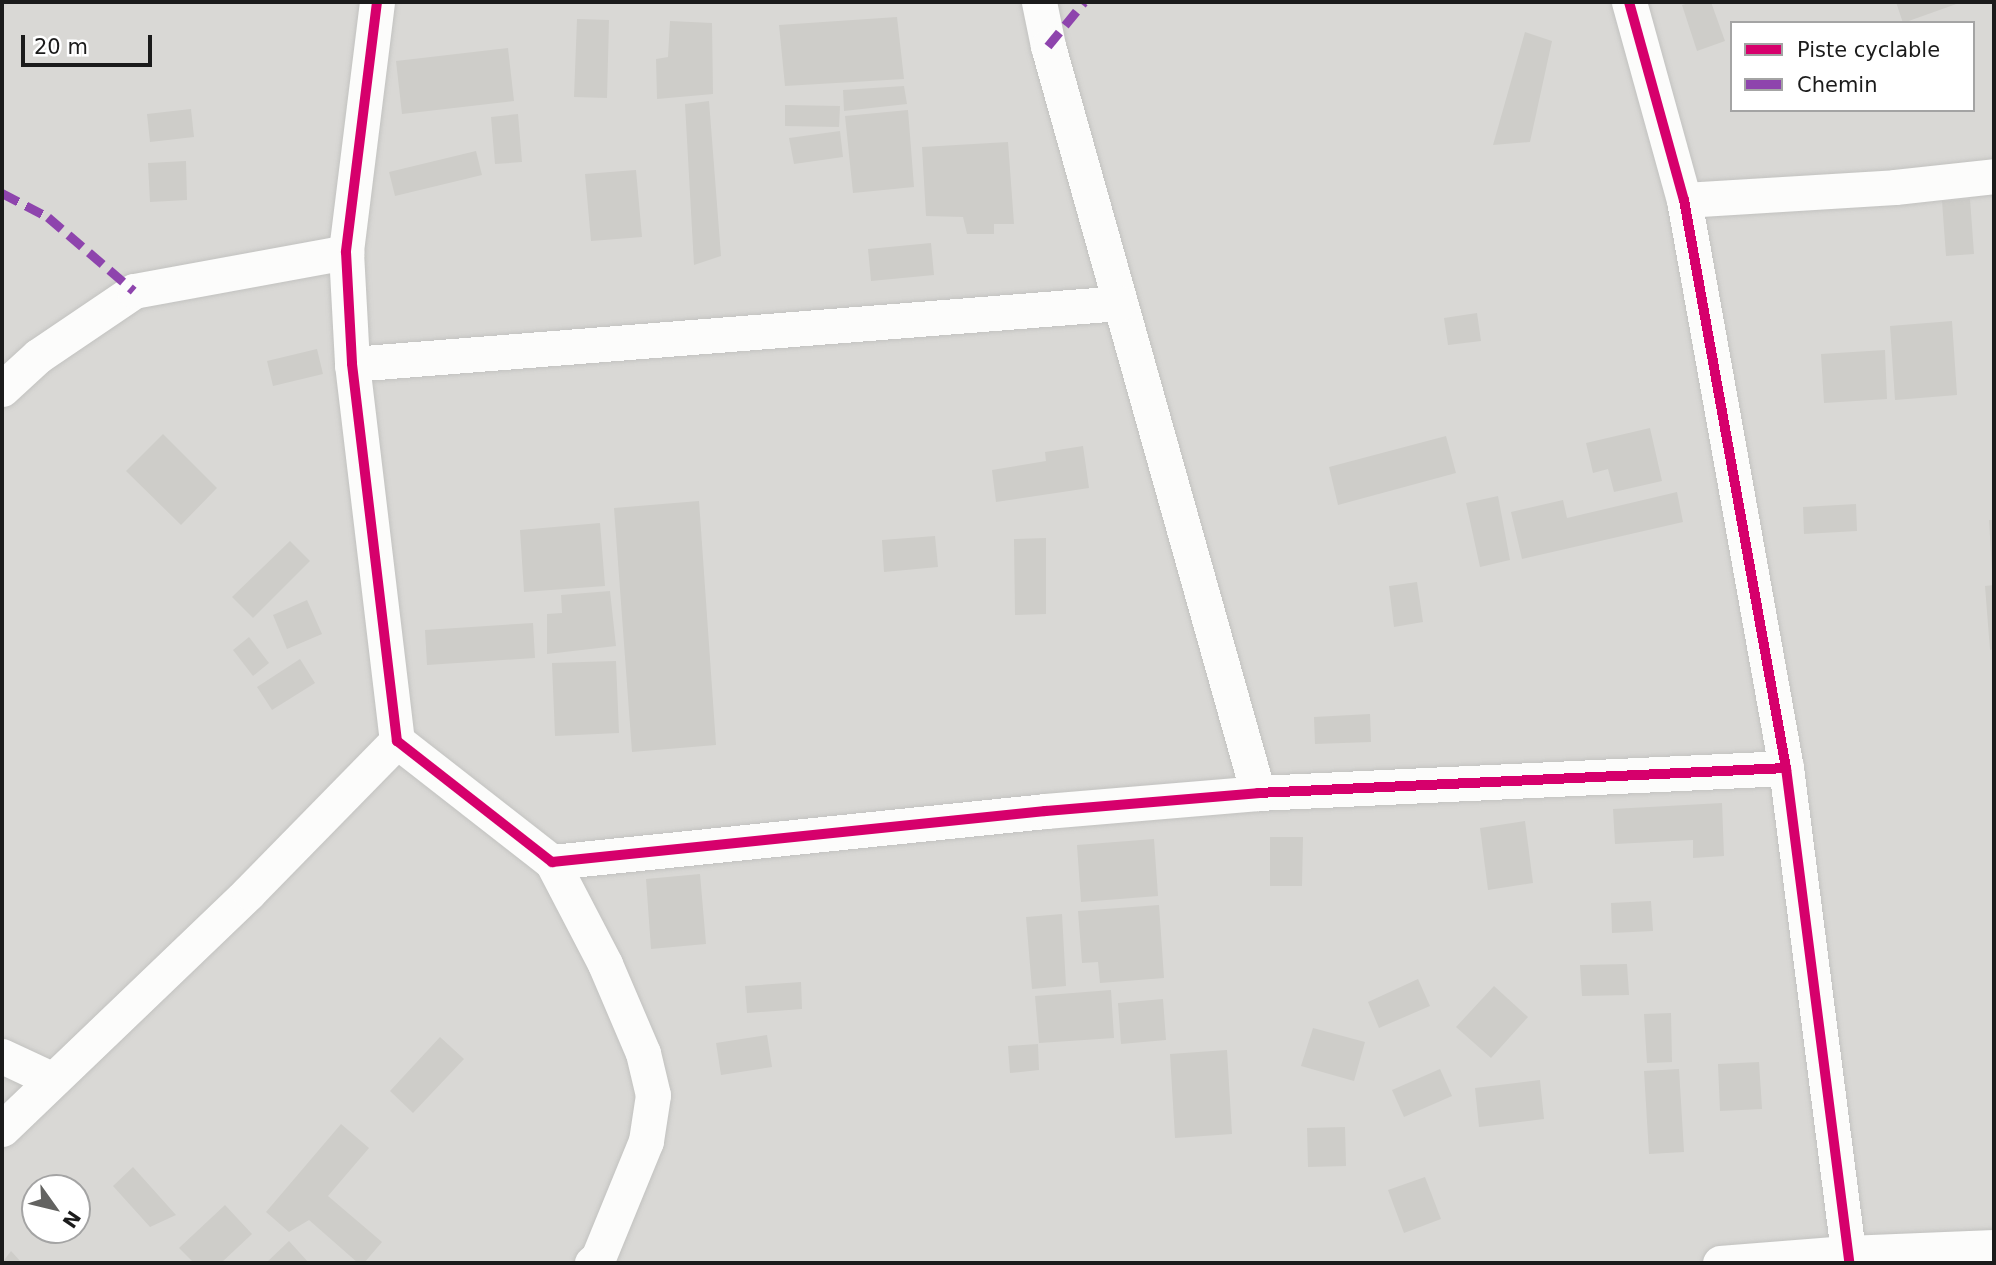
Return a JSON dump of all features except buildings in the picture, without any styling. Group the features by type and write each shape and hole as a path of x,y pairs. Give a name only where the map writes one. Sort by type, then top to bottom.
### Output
{"street":[{"path":"377,2 346,252 352,364 397,741 552,862 605,964 643,1054 653,1095 646,1141 601,1262"},
{"path":"1039,2 1048,46 1258,793"},
{"path":"1629,2 1684,200 1786,768 1848,1258"},
{"path":"1684,200 1895,187 1994,176"},
{"path":"2,389 38,356 134,291 346,252"},
{"path":"352,364 1121,303"},
{"path":"2,1129 51,1079 249,892 397,741"},
{"path":"552,862 1045,811 1258,793 1786,768"},
{"path":"2,1056 51,1079"},
{"path":"1720,1263 1848,1258 1994,1247"}],"shaded area":[{"path":"2,2 1994,2 1994,1263 2,1263"}],"marked path":[{"path":"1048,46 1084,2"},
{"path":"2,193 48,217 134,291"}],"cycle path":[{"path":"377,2 346,252 352,364 397,741 552,862 1045,811 1258,793 1786,768"},
{"path":"1629,2 1684,200 1786,768 1849,1263"}]}
